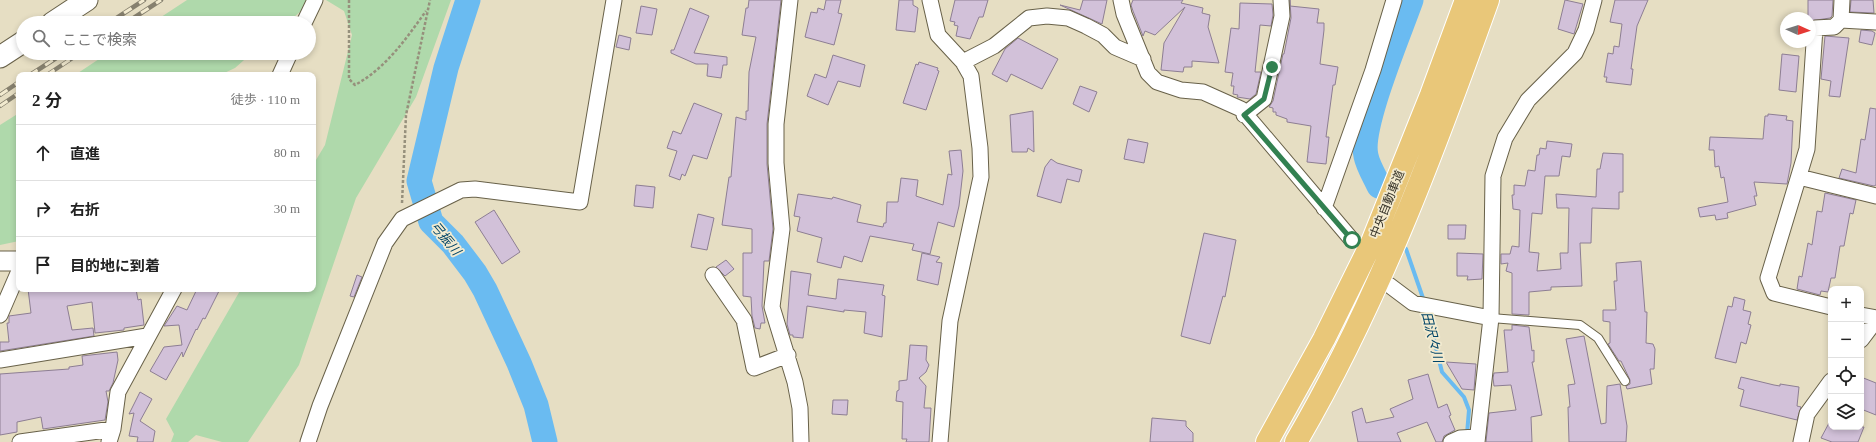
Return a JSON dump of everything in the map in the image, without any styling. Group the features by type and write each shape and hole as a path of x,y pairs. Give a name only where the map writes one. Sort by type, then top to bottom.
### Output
{"highway":[{"name":"中央自動車道","path":"1267,442 1324,339 1372,242 1431,95 1466,0"},
{"name":"中央自動車道","path":"1296,442 1314,410 1376,286 1428,161 1488,0"}],"main road":[{"path":"63,16 87,0"},
{"path":"0,57 16,47"}],"street":[{"path":"307,16 315,0"},
{"path":"308,442 320,406 385,243 402,219 461,190 475,189 580,202 614,0"},
{"path":"790,0 776,124 776,162 782,230 772,307 788,356 800,408 801,442"},
{"path":"930,0 938,35 963,62 971,76 980,148 981,177 950,321 940,442"},
{"path":"1121,0 1124,14 1142,60 1148,72 1157,82 1181,90 1203,92 1240,110 1352,240"},
{"path":"1244,115 1264,99 1282,16 1281,0"},
{"path":"1324,208 1373,70 1394,0"},
{"path":"1468,439 1491,318 1492,176 1505,138 1528,100 1575,54 1586,30 1594,0"},
{"path":"1842,0 1842,20"},
{"path":"963,62 994,46 1029,18 1047,16 1068,18 1086,26 1103,35 1115,47 1142,60"},
{"path":"1828,306 1774,293 1768,278 1807,148 1815,28 1834,27 1842,20 1876,22"},
{"path":"281,72 287,60"},
{"path":"1799,177 1876,196"},
{"path":"0,261 16,261"},
{"path":"713,275 744,320 754,368 788,356"},
{"path":"0,315 16,278"},
{"path":"1390,285 1415,303 1491,318"},
{"path":"20,442 111,436 118,392 147,336 172,292"},
{"path":"1864,316 1876,319 1864,336"},
{"path":"0,360 147,336"},
{"path":"1802,442 1807,414 1828,385"}],"lane":[{"path":"1491,318 1580,325 1598,338 1625,381"}],"path":[{"path":"349,0 349,79 354,85 370,77 402,46 428,9"},
{"path":"402,219 406,115 430,0"}],"green space":[{"path":"187,0 314,0 295,16 163,16"},
{"path":"326,0 451,0 416,97 356,198 299,365 248,442 222,442 196,435 188,442 171,442 174,434 166,419 239,292 316,292 316,160 325,145 352,35 344,11"},
{"path":"98,60 244,60 235,68 226,72 80,72"},
{"path":"16,115 16,242 0,245 0,125"}],"building":[{"path":"749,0 781,0 767,124 767,164 773,229 769,261 764,261 762,306 765,323 761,323 760,329 755,328 752,316 751,297 743,296 743,253 752,253 752,229 722,225 729,177 731,177 736,117 746,120 746,111 748,111 749,72 756,37 742,35 746,8 748,8"},
{"path":"826,0 841,0 838,13 842,14 834,45 805,37 811,12 817,13 818,8 824,10"},
{"path":"899,0 913,0 913,5 918,8 915,32 896,30"},
{"path":"955,0 988,0 983,17 979,17 970,39 956,36 958,26 954,25 955,22 950,21"},
{"path":"1083,0 1107,0 1102,24 1060,5 1080,10"},
{"path":"1133,0 1183,0 1181,3 1203,8 1202,13 1210,15 1208,27 1219,63 1192,61 1192,67 1184,67 1183,72 1161,70 1164,43 1185,7 1155,35 1145,31 1143,36 1131,5"},
{"path":"1565,0 1583,4 1574,34 1558,29"},
{"path":"1615,0 1648,0 1637,26 1631,69 1633,69 1631,85 1606,82 1607,77 1604,77 1608,53 1613,54 1614,46 1619,47 1622,24 1610,22"},
{"path":"1808,0 1833,0 1832,16 1830,18 1816,20 1816,12 1808,12"},
{"path":"1851,0 1873,0 1874,13 1850,12"},
{"path":"1240,3 1272,4 1273,15 1271,26 1260,25 1255,72 1261,72 1256,94 1250,99 1237,97 1238,95 1233,94 1234,86 1231,86 1233,73 1225,72 1231,28 1239,29"},
{"path":"641,6 657,9 652,35 636,33"},
{"path":"1290,6 1319,9 1317,23 1324,23 1320,64 1338,67 1335,85 1333,85 1326,137 1329,137 1326,164 1307,162 1311,126 1287,122 1287,119 1276,115 1276,112 1273,112 1273,108 1269,107 1273,101 1284,54 1291,18"},
{"path":"690,8 709,16 694,53 727,57 727,65 723,65 721,78 707,76 708,64 696,64 671,53 671,50 674,50"},
{"path":"1861,30 1872,31 1875,33 1872,45 1859,42"},
{"path":"619,35 631,38 629,50 616,47"},
{"path":"1825,36 1849,38 1840,97 1829,96 1831,81 1821,79"},
{"path":"1018,38 1058,59 1042,89 1011,74 1007,82 992,74 1005,49"},
{"path":"1782,54 1799,56 1796,92 1779,90"},
{"path":"833,55 865,65 860,87 838,81 828,105 807,96 815,74 826,78"},
{"path":"919,62 938,68 937,70 939,71 926,110 903,103 916,64 918,65"},
{"path":"1080,86 1097,92 1089,112 1073,104"},
{"path":"694,103 722,114 707,159 693,155 685,176 682,174 680,180 669,176 677,151 667,148 673,131 681,134"},
{"path":"1870,108 1876,109 1876,185 1874,186 1839,178 1842,169 1856,173 1861,139 1865,140"},
{"path":"1033,111 1034,152 1028,148 1027,152 1012,152 1010,115"},
{"path":"1768,114 1787,116 1786,120 1793,121 1791,163 1787,184 1754,182 1757,196 1754,196 1756,205 1727,213 1728,218 1716,220 1715,215 1700,217 1698,208 1728,202 1724,177 1721,178 1719,166 1715,167 1714,150 1709,150 1710,137 1763,139 1765,116 1768,116"},
{"path":"1128,139 1148,143 1144,163 1124,159"},
{"path":"1547,141 1572,144 1570,157 1562,156 1559,176 1545,176 1542,214 1532,213 1529,252 1539,253 1537,271 1561,269 1560,253 1568,253 1569,208 1557,208 1556,194 1596,197 1597,169 1600,169 1603,153 1623,154 1623,192 1619,192 1619,209 1592,208 1591,243 1580,243 1582,286 1551,287 1551,290 1529,292 1529,315 1512,314 1512,273 1506,271 1508,263 1501,264 1501,254 1510,254 1512,246 1519,247 1520,210 1513,209 1512,195 1514,195 1514,185 1525,186 1528,170 1535,171 1537,155 1539,155 1540,148 1546,149"},
{"path":"961,150 963,171 959,206 954,227 938,222 930,254 912,250 914,244 870,236 862,262 844,256 841,268 817,262 822,238 797,231 800,217 794,216 798,194 832,199 833,197 861,205 857,222 883,227 884,223 886,223 887,202 898,202 901,178 918,180 916,196 943,205 948,174 952,175 949,151"},
{"path":"1051,159 1057,163 1082,170 1079,182 1067,179 1061,203 1037,196 1045,167"},
{"path":"636,185 655,187 653,208 634,206"},
{"path":"1825,193 1856,200 1853,214 1850,213 1844,246 1840,246 1835,278 1831,278 1829,286 1828,286 1828,292 1821,291 1820,295 1797,289 1799,276 1802,277 1808,243 1812,245 1817,211 1822,212"},
{"path":"494,210 520,252 502,264 475,222"},
{"path":"698,214 714,218 707,250 691,247"},
{"path":"1448,225 1466,225 1465,239 1448,239"},
{"path":"1204,233 1236,240 1225,297 1223,296 1210,344 1181,336"},
{"path":"922,253 940,257 936,262 942,263 938,285 917,280"},
{"path":"1457,253 1483,254 1482,279 1467,280 1468,276 1457,276"},
{"path":"726,260 734,269 725,276 716,267"},
{"path":"1641,261 1645,312 1647,312 1646,343 1653,344 1655,349 1654,369 1650,369 1652,384 1627,389 1626,386 1630,384 1630,380 1621,361 1619,361 1608,344 1610,343 1610,322 1603,321 1603,310 1616,310 1614,281 1617,281 1616,263"},
{"path":"791,271 811,274 808,295 836,299 838,279 884,285 882,295 885,296 882,337 864,333 866,312 844,310 844,312 807,306 803,338 793,337 793,335 790,335 787,324"},
{"path":"357,275 362,277 354,297 350,296"},
{"path":"28,292 137,292 138,300 141,299 144,325 124,328 124,330 95,333 92,302 67,306 72,330 93,328 94,336 0,351 0,342 9,342 7,323 9,323 9,316 31,313"},
{"path":"196,292 218,292 205,319 203,318 197,330 196,329 183,357 182,352 166,380 150,371 164,347 182,345 179,325 164,326 177,306 187,310"},
{"path":"1734,297 1745,300 1743,310 1751,312 1748,324 1751,325 1746,344 1741,342 1736,363 1715,358 1728,306 1732,307"},
{"path":"1512,325 1529,327 1532,351 1534,350 1534,362 1532,362 1542,415 1531,417 1532,442 1486,442 1489,413 1516,410 1511,385 1494,386 1493,378 1494,373 1508,372 1504,330 1512,330"},
{"path":"1584,336 1601,424 1606,423 1607,386 1620,384 1627,426 1626,442 1569,442 1568,407 1570,407 1568,385 1575,384 1566,339"},
{"path":"910,345 927,346 926,360 929,365 926,372 919,378 926,386 924,408 931,408 929,442 906,442 907,439 902,439 903,402 896,401 897,391 899,390 899,381 907,380"},
{"path":"117,352 118,360 113,383 109,391 106,391 108,402 105,420 43,429 41,417 17,422 17,432 0,435 0,374 69,369 69,367 83,365 82,356"},
{"path":"1446,362 1476,364 1474,390 1462,389"},
{"path":"1428,374 1438,408 1447,404 1451,415 1449,416 1455,430 1444,436 1442,442 1436,442 1427,422 1397,433 1401,442 1358,442 1352,412 1362,408 1366,423 1394,417 1390,409 1413,399 1408,380"},
{"path":"1741,377 1774,385 1780,386 1780,384 1799,387 1797,406 1801,407 1797,420 1740,406 1744,390 1738,388"},
{"path":"1864,378 1876,383 1876,415 1864,410"},
{"path":"140,392 152,399 140,421 155,431 153,442 137,442 138,437 129,436 134,413 129,414"},
{"path":"833,400 848,400 847,415 832,414"},
{"path":"1152,418 1186,421 1186,426 1193,433 1193,442 1150,442"},
{"path":"1828,425 1828,430 1863,430 1858,442 1832,442 1821,438"}],"waterway":[{"name":"弓振川","path":"468,0 446,68 419,181 431,222 453,244 475,273 485,290 519,363 536,405 545,442"},
{"name":"田沢々川","path":"1379,186 1367,160 1365,142 1374,102 1411,0"},
{"name":"田沢々川","path":"1406,249 1424,301"},
{"name":"田沢々川","path":"1426,308 1442,372 1464,397 1469,410 1467,434"}],"railway":[{"path":"120,16 144,0"},
{"path":"137,16 161,0"},
{"path":"35,72 53,60"},
{"path":"52,72 70,60"},
{"path":"0,95 16,84"},
{"path":"0,106 16,95"}],"route":[{"path":"1272,67 1264,99 1244,115 1352,240"}]}
